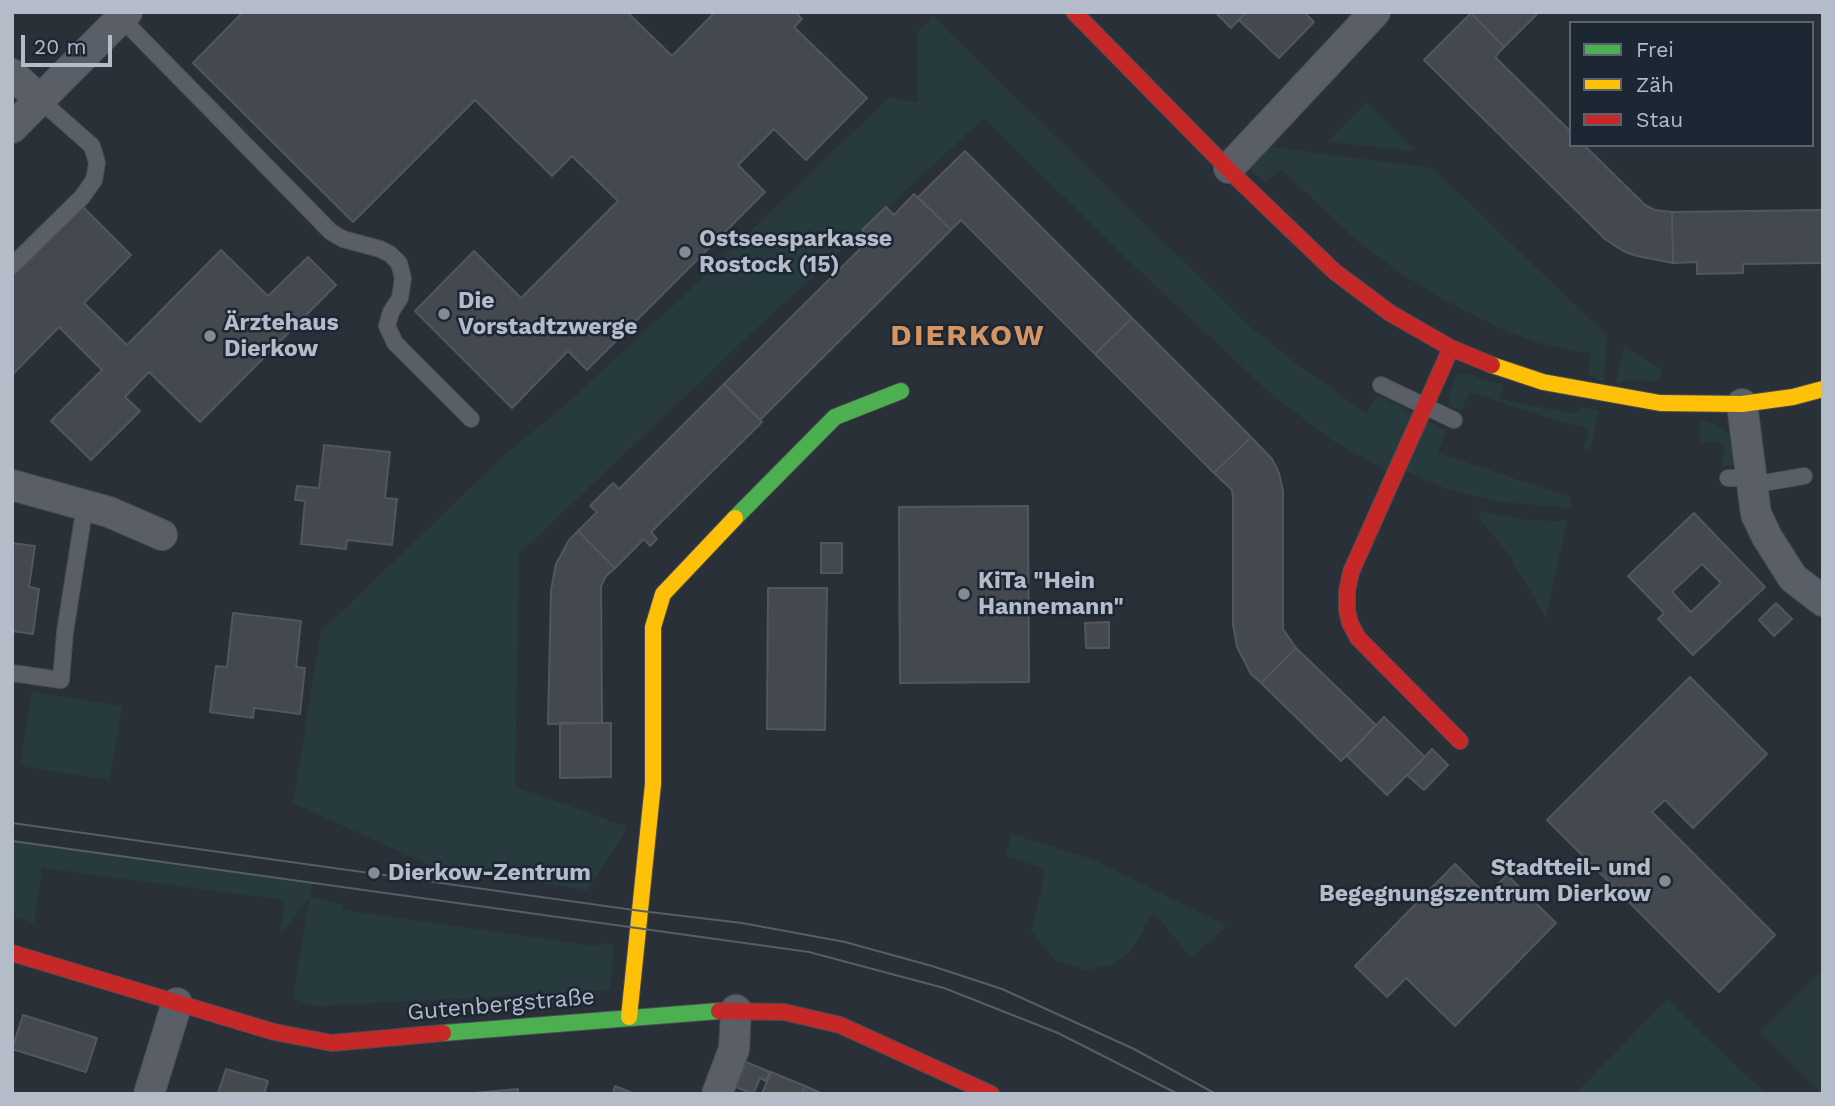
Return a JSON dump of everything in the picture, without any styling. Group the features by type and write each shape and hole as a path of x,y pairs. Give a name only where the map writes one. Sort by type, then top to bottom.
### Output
{"street":[{"path":"1074,12 1313,251 1355,288 1390,313 1451,348 1511,372 1583,391 1660,403 1742,404 1793,397 1823,389"},
{"path":"1229,168 1375,12"},
{"path":"12,128 124,15"},
{"path":"12,74 40,100"},
{"path":"1451,348 1351,572 1347,610 1358,638 1460,741"},
{"path":"629,1017 653,784 653,627 663,594 835,417 901,391"},
{"path":"1742,404 1744,480 1756,514 1793,578 1823,601"},
{"path":"12,485 109,512 162,535"},
{"name":"Gutenbergstraße","path":"12,953 274,1032 332,1043 629,1017 736,1010 784,1012 840,1025 991,1094"},
{"path":"149,1094 177,1003"},
{"path":"717,1094 734,1049 736,1010"}],"lane":[{"path":"124,15 331,232 343,239 380,249 399,263 403,278 387,326 395,343 471,419"},
{"path":"12,266 82,197 94,180 97,163 92,146 40,100"},
{"path":"1381,385 1454,421"},
{"path":"1744,480 1804,476"},
{"path":"12,673 61,680 65,632 85,505"}],"green space":[{"path":"933,16 1249,326 1366,413 1377,395 1421,417 1395,475 1333,441 1271,394 1127,259 984,118 742,342 519,554 515,787 628,827 588,890 433,867 293,803 321,631 508,452 562,408 691,289 889,97 918,103 918,31"},
{"path":"1367,102 1416,151 1328,142"},
{"path":"1271,147 1432,168 1607,335 1604,382 1588,374 1591,354 1534,342 1500,328 1403,275 1355,239 1281,169 1265,183 1249,168"},
{"path":"1624,346 1662,370 1659,382 1629,379 1616,384"},
{"path":"1456,374 1468,374 1503,385 1500,398 1517,403 1578,414 1581,407 1599,410 1590,450 1584,449 1589,429 1584,427 1470,392 1461,411 1451,406 1448,397"},
{"path":"1700,418 1717,425 1729,435 1738,464 1722,467 1724,443 1699,442"},
{"path":"1428,421 1446,430 1438,453 1572,498 1570,508 1502,502 1449,490 1403,470"},
{"path":"1477,510 1524,520 1567,521 1546,618 1509,555 1482,521"},
{"path":"32,692 122,706 110,780 20,766"},
{"path":"1011,834 1092,859 1227,926 1191,958 1154,912 1130,952 1115,964 1086,970 1055,960 1031,931 1046,870 1006,856"},
{"path":"12,841 312,884 310,897 342,905 342,910 601,947 602,943 614,945 610,990 316,1006 293,999 309,898 280,935 285,900 42,868 34,923 12,916"},
{"path":"1823,969 1823,1094 1822,1094 1760,1032"},
{"path":"1667,999 1710,1041 1766,1094 1575,1094"}],"building":[{"path":"243,12 627,12 672,56 715,12 795,12 802,19 794,27 867,98 806,160 774,129 738,165 765,192 587,370 568,351 512,408 415,311 474,251 521,298 618,201 572,156 552,176 475,100 353,222 193,63"},
{"path":"1215,12 1246,12 1231,28"},
{"path":"1246,12 1304,12 1314,22 1279,58 1239,20"},
{"path":"1470,12 1539,12 1504,47"},
{"path":"1471,13 1504,47 1495,57 1569,130 1569,147 1586,147 1645,205 1655,210 1672,212 1673,263 1637,256 1623,251 1605,239 1424,60"},
{"path":"965,151 1132,318 1095,354 961,220 951,230 918,197"},
{"path":"914,194 951,230 760,420 724,384 870,239 862,230 886,207 894,215"},
{"name":"Ärztehaus Dierkow","path":"81,205 131,255 84,303 127,345 221,250 268,296 308,257 336,285 200,422 149,372 125,397 140,411 91,460 51,421 102,370 59,327 12,375 12,274"},
{"path":"1823,210 1823,263 1743,264 1743,273 1697,274 1697,262 1673,263 1672,212"},
{"path":"1132,318 1251,437 1214,473 1095,354"},
{"path":"724,384 762,422 651,532 657,539 650,546 644,539 615,568 578,531 597,512 590,506 613,483 619,489"},
{"path":"1251,437 1272,459 1283,491 1283,629 1296,648 1261,683 1251,674 1237,647 1233,624 1233,497 1232,490 1214,473"},
{"path":"324,445 390,452 385,498 397,499 392,545 347,540 346,549 301,544 305,501 295,500 297,486 319,488"},
{"name":"KiTa \"Hein Hannemann\"","path":"1028,506 1029,682 900,683 899,507"},
{"path":"1694,513 1765,587 1693,655 1658,619 1664,613 1628,576","holes":["1702,564 1721,583 1691,612 1672,592"]},
{"path":"578,531 615,568 606,576 601,586 602,723 548,724 551,590 556,564 569,540"},
{"path":"12,543 35,546 29,587 39,589 33,634 12,631"},
{"path":"821,543 842,543 842,573 821,573"},
{"path":"768,588 827,588 825,730 767,729"},
{"path":"1776,603 1792,619 1774,636 1759,620"},
{"path":"233,613 301,621 296,667 305,668 300,714 254,708 253,718 210,712 216,666 227,667"},
{"path":"1109,622 1109,648 1086,648 1085,623"},
{"path":"1296,648 1376,725 1341,761 1261,683"},
{"name":"Stadtteil- und Begegnungszentrum Dierkow","path":"1690,677 1767,754 1693,828 1665,800 1652,812 1775,935 1719,992 1547,820"},
{"path":"1384,717 1425,757 1387,795 1347,756"},
{"path":"560,723 611,723 611,777 560,778"},
{"path":"1432,749 1448,765 1424,790 1407,775"},
{"path":"1455,864 1487,896 1507,875 1556,923 1455,1026 1406,978 1387,997 1355,966"},
{"path":"23,1015 97,1038 86,1072 12,1049"},
{"path":"746,1062 770,1072 766,1081 760,1078 753,1094 736,1087"},
{"path":"226,1069 268,1081 264,1094 218,1093"},
{"path":"771,1072 805,1086 802,1094 762,1094"},
{"path":"615,1086 635,1094 613,1094"},
{"path":"805,1086 823,1094 802,1094"},
{"path":"518,1089 518,1094 464,1094"}],"tram line":[{"path":"12,823 742,923 845,942 1002,989 1134,1049 1216,1094"},
{"path":"12,841 809,952 944,988 1058,1033 1178,1094"}],"traffic: fast":[{"path":"735,518 835,417 901,391"},
{"path":"443,1033 719,1011"}],"traffic: slow":[{"path":"1492,365 1543,382 1660,403 1742,404 1793,397 1823,389"},
{"path":"629,1017 653,784 653,627 663,594 735,518"}],"traffic: jam":[{"path":"1074,12 1239,180 1335,272 1390,313 1451,348 1492,365"},
{"path":"1451,348 1351,572 1347,610 1358,638 1460,741"},
{"path":"12,953 274,1032 332,1043 443,1033"},
{"path":"719,1011 784,1012 840,1025 991,1094"}],"place":[{"name":"Ostseesparkasse Rostock (15)","path":"685,252"},
{"name":"Die Vorstadtzwerge","path":"444,314"},
{"name":"Ärztehaus Dierkow","path":"210,336"},
{"name":"KiTa \"Hein Hannemann\"","path":"964,594"},
{"name":"Dierkow-Zentrum","path":"374,873"},
{"name":"Stadtteil- und Begegnungszentrum Dierkow","path":"1665,881"}],"district":[{"name":"DIERKOW","path":"968,336"}]}
